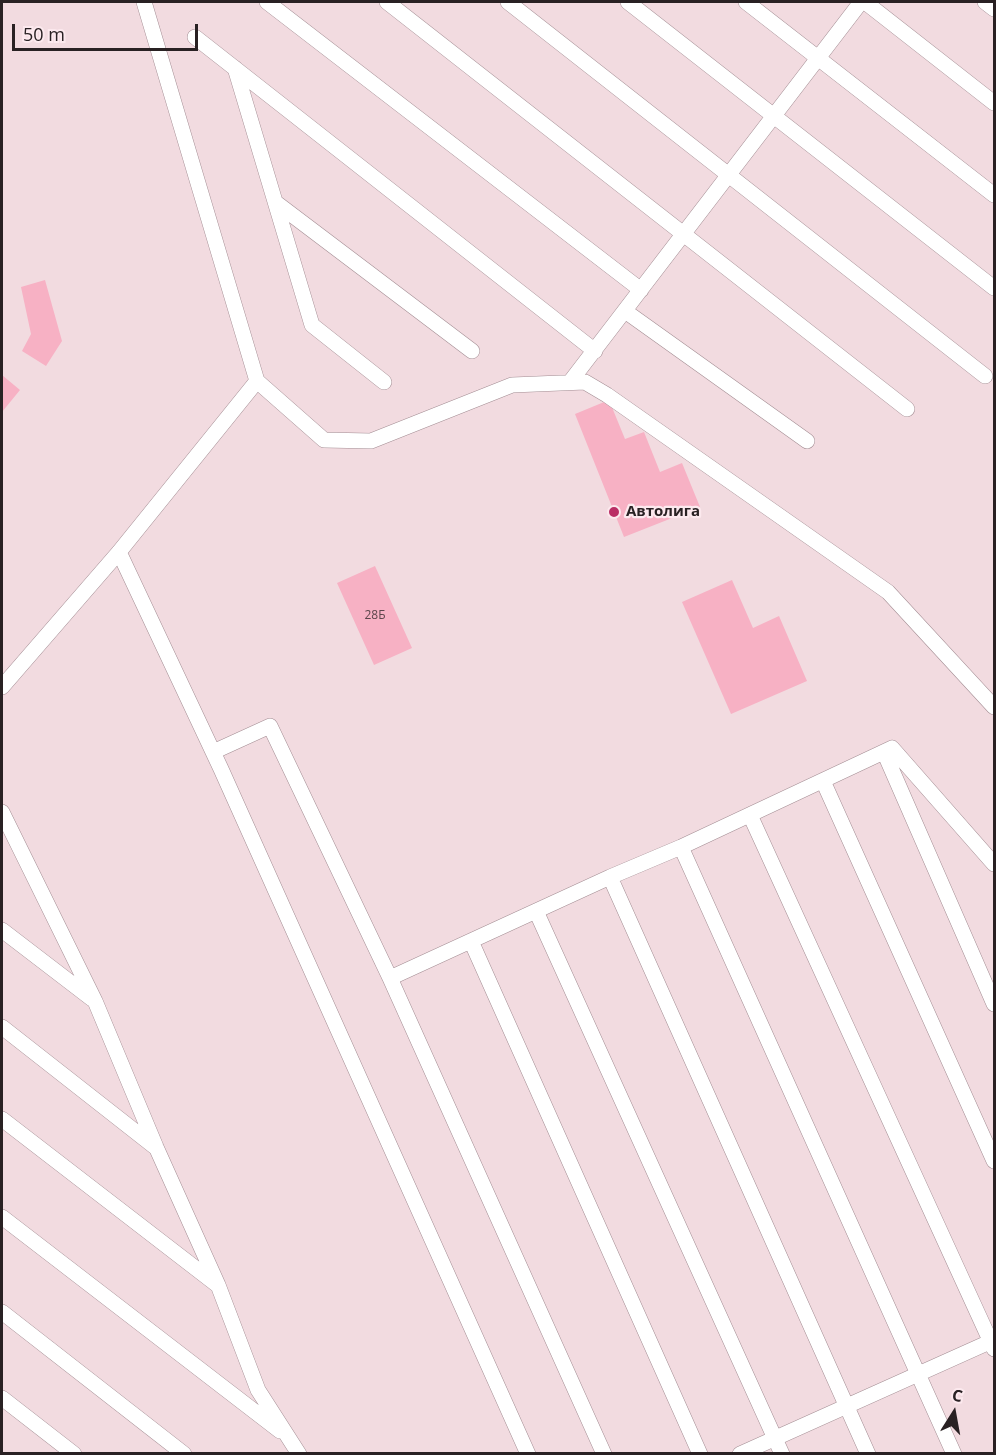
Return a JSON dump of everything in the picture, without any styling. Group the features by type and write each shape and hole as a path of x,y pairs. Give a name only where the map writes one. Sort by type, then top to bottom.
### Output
{"lane":[{"path":"144,2 257,381 324,440 370,441 512,385 585,382 607,395 888,592 994,708"},
{"path":"267,2 641,290"},
{"path":"387,2 907,408"},
{"path":"508,2 985,376"},
{"path":"628,2 994,288"},
{"path":"746,2 994,195"},
{"path":"570,382 863,2 994,103"},
{"path":"985,2 994,9"},
{"path":"195,37 595,351"},
{"path":"235,68 312,326 384,382"},
{"path":"275,202 472,351"},
{"path":"625,311 807,441"},
{"path":"2,687 119,552 257,381"},
{"path":"119,552 213,752 528,1454"},
{"path":"213,752 270,726 390,978 604,1454"},
{"path":"390,978 681,847 892,748 994,864"},
{"path":"884,752 994,1004"},
{"path":"823,781 994,1161"},
{"path":"2,812 95,1001 156,1147 218,1285 258,1390 299,1454"},
{"path":"740,1454 993,1343 750,815"},
{"path":"681,847 954,1454"},
{"path":"610,877 868,1454"},
{"path":"536,911 782,1454"},
{"path":"2,930 95,1001"},
{"path":"471,941 699,1454"},
{"path":"2,1027 156,1147"},
{"path":"2,1119 218,1285"},
{"path":"2,1217 290,1439"},
{"path":"2,1312 184,1454"},
{"path":"2,1398 74,1454"}],"building":[{"path":"45,280 62,341 46,366 22,351 31,334 21,287"},
{"path":"2,375 20,390 2,412"},
{"path":"609,400 625,439 644,432 660,472 682,463 700,507 624,537 575,414"},
{"path":"375,566 412,648 374,665 337,583"},
{"path":"732,580 753,628 779,616 807,681 731,714 682,602"}],"place":[{"name":"Автолига","path":"614,512"}]}
